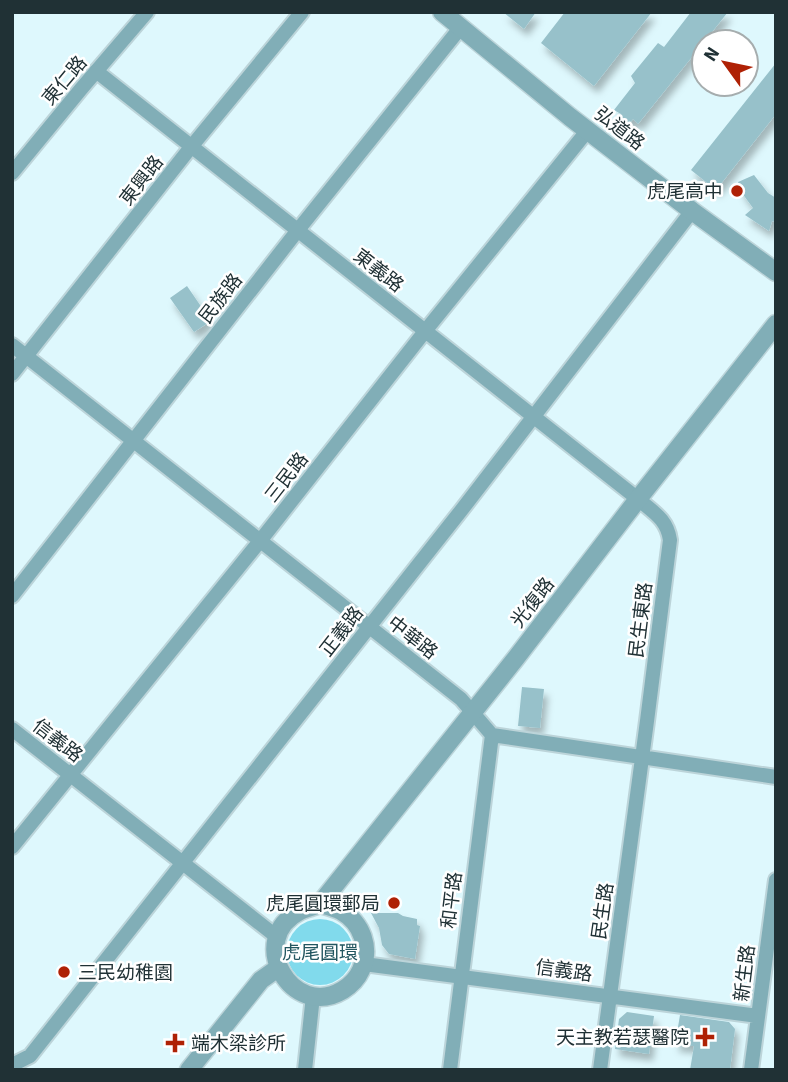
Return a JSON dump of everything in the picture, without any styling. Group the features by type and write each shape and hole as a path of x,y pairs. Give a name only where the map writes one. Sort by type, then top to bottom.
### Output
{"street":[{"name":"東仁路","path":"12,173 146,12"},
{"name":"東興路","path":"12,374 191,147 302,12"},
{"name":"弘道路","path":"442,12 692,211 776,272"},
{"name":"民族路","path":"12,596 298,230 461,27"},
{"name":"東義路","path":"96,71 638,499"},
{"name":"三民路","path":"12,847 588,130"},
{"name":"正義路","path":"12,1065 30,1056 184,863 692,211"},
{"name":"光復路","path":"277,937 290,918 300,911 320,904 776,324"},
{"name":"中華路","path":"12,345 461,699 492,735"},
{"name":"民生東路","path":"638,499 664,522 670,540 642,758"},
{"name":"信義路","path":"12,729 277,937"},
{"path":"492,735 776,778"},
{"name":"和平路","path":"450,1070 492,735"},
{"name":"民生路","path":"600,1070 642,758"},
{"name":"新生路","path":"751,1070 776,880"},
{"path":"277,937 275,955 278,968 296,990 323,997 350,986 364,964 365,946 361,931 352,919 339,910 320,904"},
{"name":"信義路","path":"364,964 758,1016"},
{"path":"189,1070 261,980 278,968"},
{"path":"305,1070 313,996"}],"green space":[{"name":"虎尾圓環","path":"313,919 327,919 339,924 348,933 353,952 351,965 344,976 327,985 313,985 301,980 292,971 287,959 287,945 292,933 301,924"}],"building":[{"path":"503,12 536,12 524,29"},
{"path":"565,12 652,12 594,86 541,43"},
{"path":"691,12 728,12 715,28 690,28 690,59 638,124 633,119 622,132 613,124 621,114 614,110 635,83 631,76 658,43 664,47"},
{"path":"776,63 776,114 716,190 691,170 748,98 760,98 760,83"},
{"path":"754,175 768,193 776,198 776,222 772,221 769,231 745,215 753,208 738,182"},
{"path":"187,286 211,321 194,332 170,298"},
{"path":"522,687 544,689 540,728 518,726"},
{"path":"371,913 398,913 417,919 417,925 420,926 415,959 389,954 382,945 379,928"},
{"path":"627,1012 654,1016 649,1054 615,1049 619,1019"},
{"name":"天主教若瑟醫院","path":"680,1015 729,1022 735,1029 730,1070 690,1070 694,1046 675,1045"}],"place":[{"name":"虎尾高中","path":"737,191"},
{"name":"虎尾圓環郵局","path":"394,903"},
{"name":"三民幼稚園","path":"64,972"},
{"name":"天主教若瑟醫院","path":"705,1037"},
{"name":"端木梁診所","path":"175,1043"}]}
